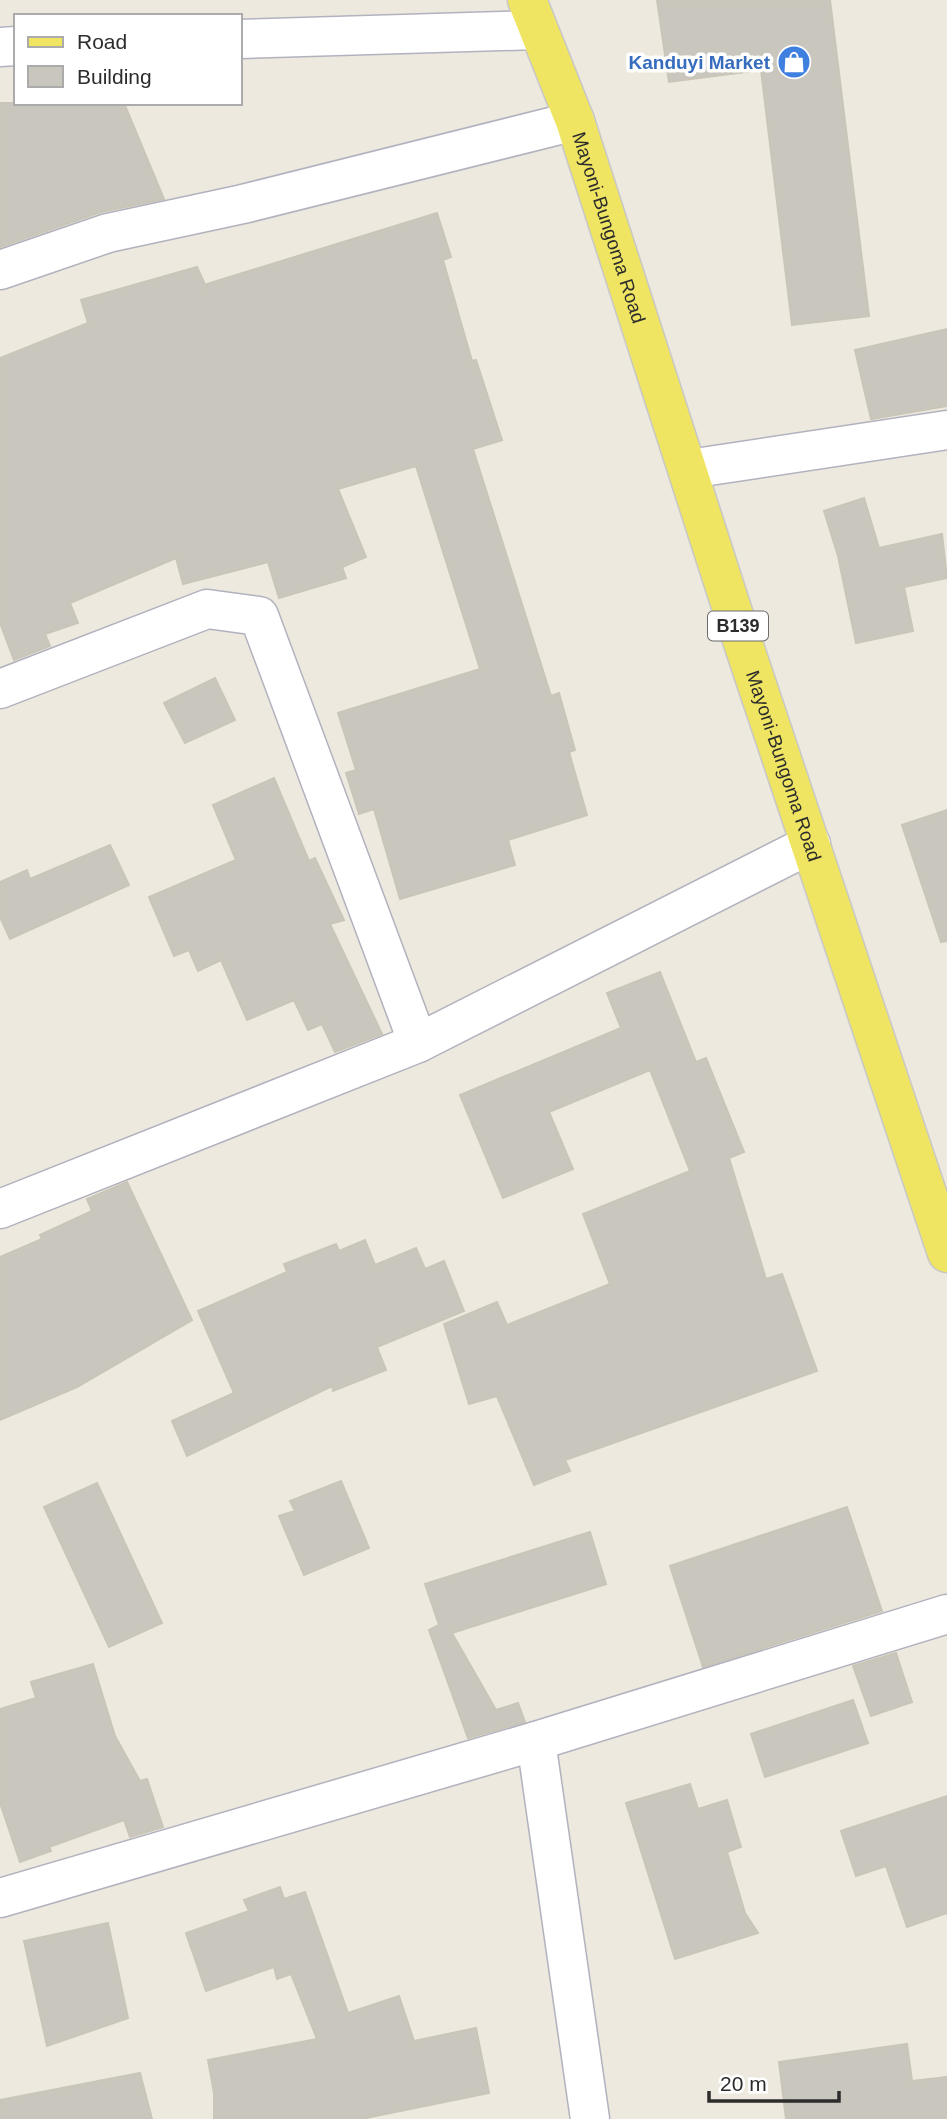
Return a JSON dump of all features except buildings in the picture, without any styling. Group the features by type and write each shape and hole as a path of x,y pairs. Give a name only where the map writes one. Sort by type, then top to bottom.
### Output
{"main road":[{"name":"Mayoni-Bungoma Road","path":"533,15 575,121 689,468 739,631 947,1253"}],"street":[{"path":"242,39 533,15"},
{"path":"0,270 108,233 243,204 575,121"},
{"path":"689,468 947,430"},
{"path":"0,689 207,609 259,616 418,1043"},
{"path":"0,1209 418,1043 811,844"},
{"path":"0,1898 536,1741 947,1614"},
{"path":"536,1741 590,2119"}],"place":[{"name":"Kanduyi Market","path":"794,62"}]}
